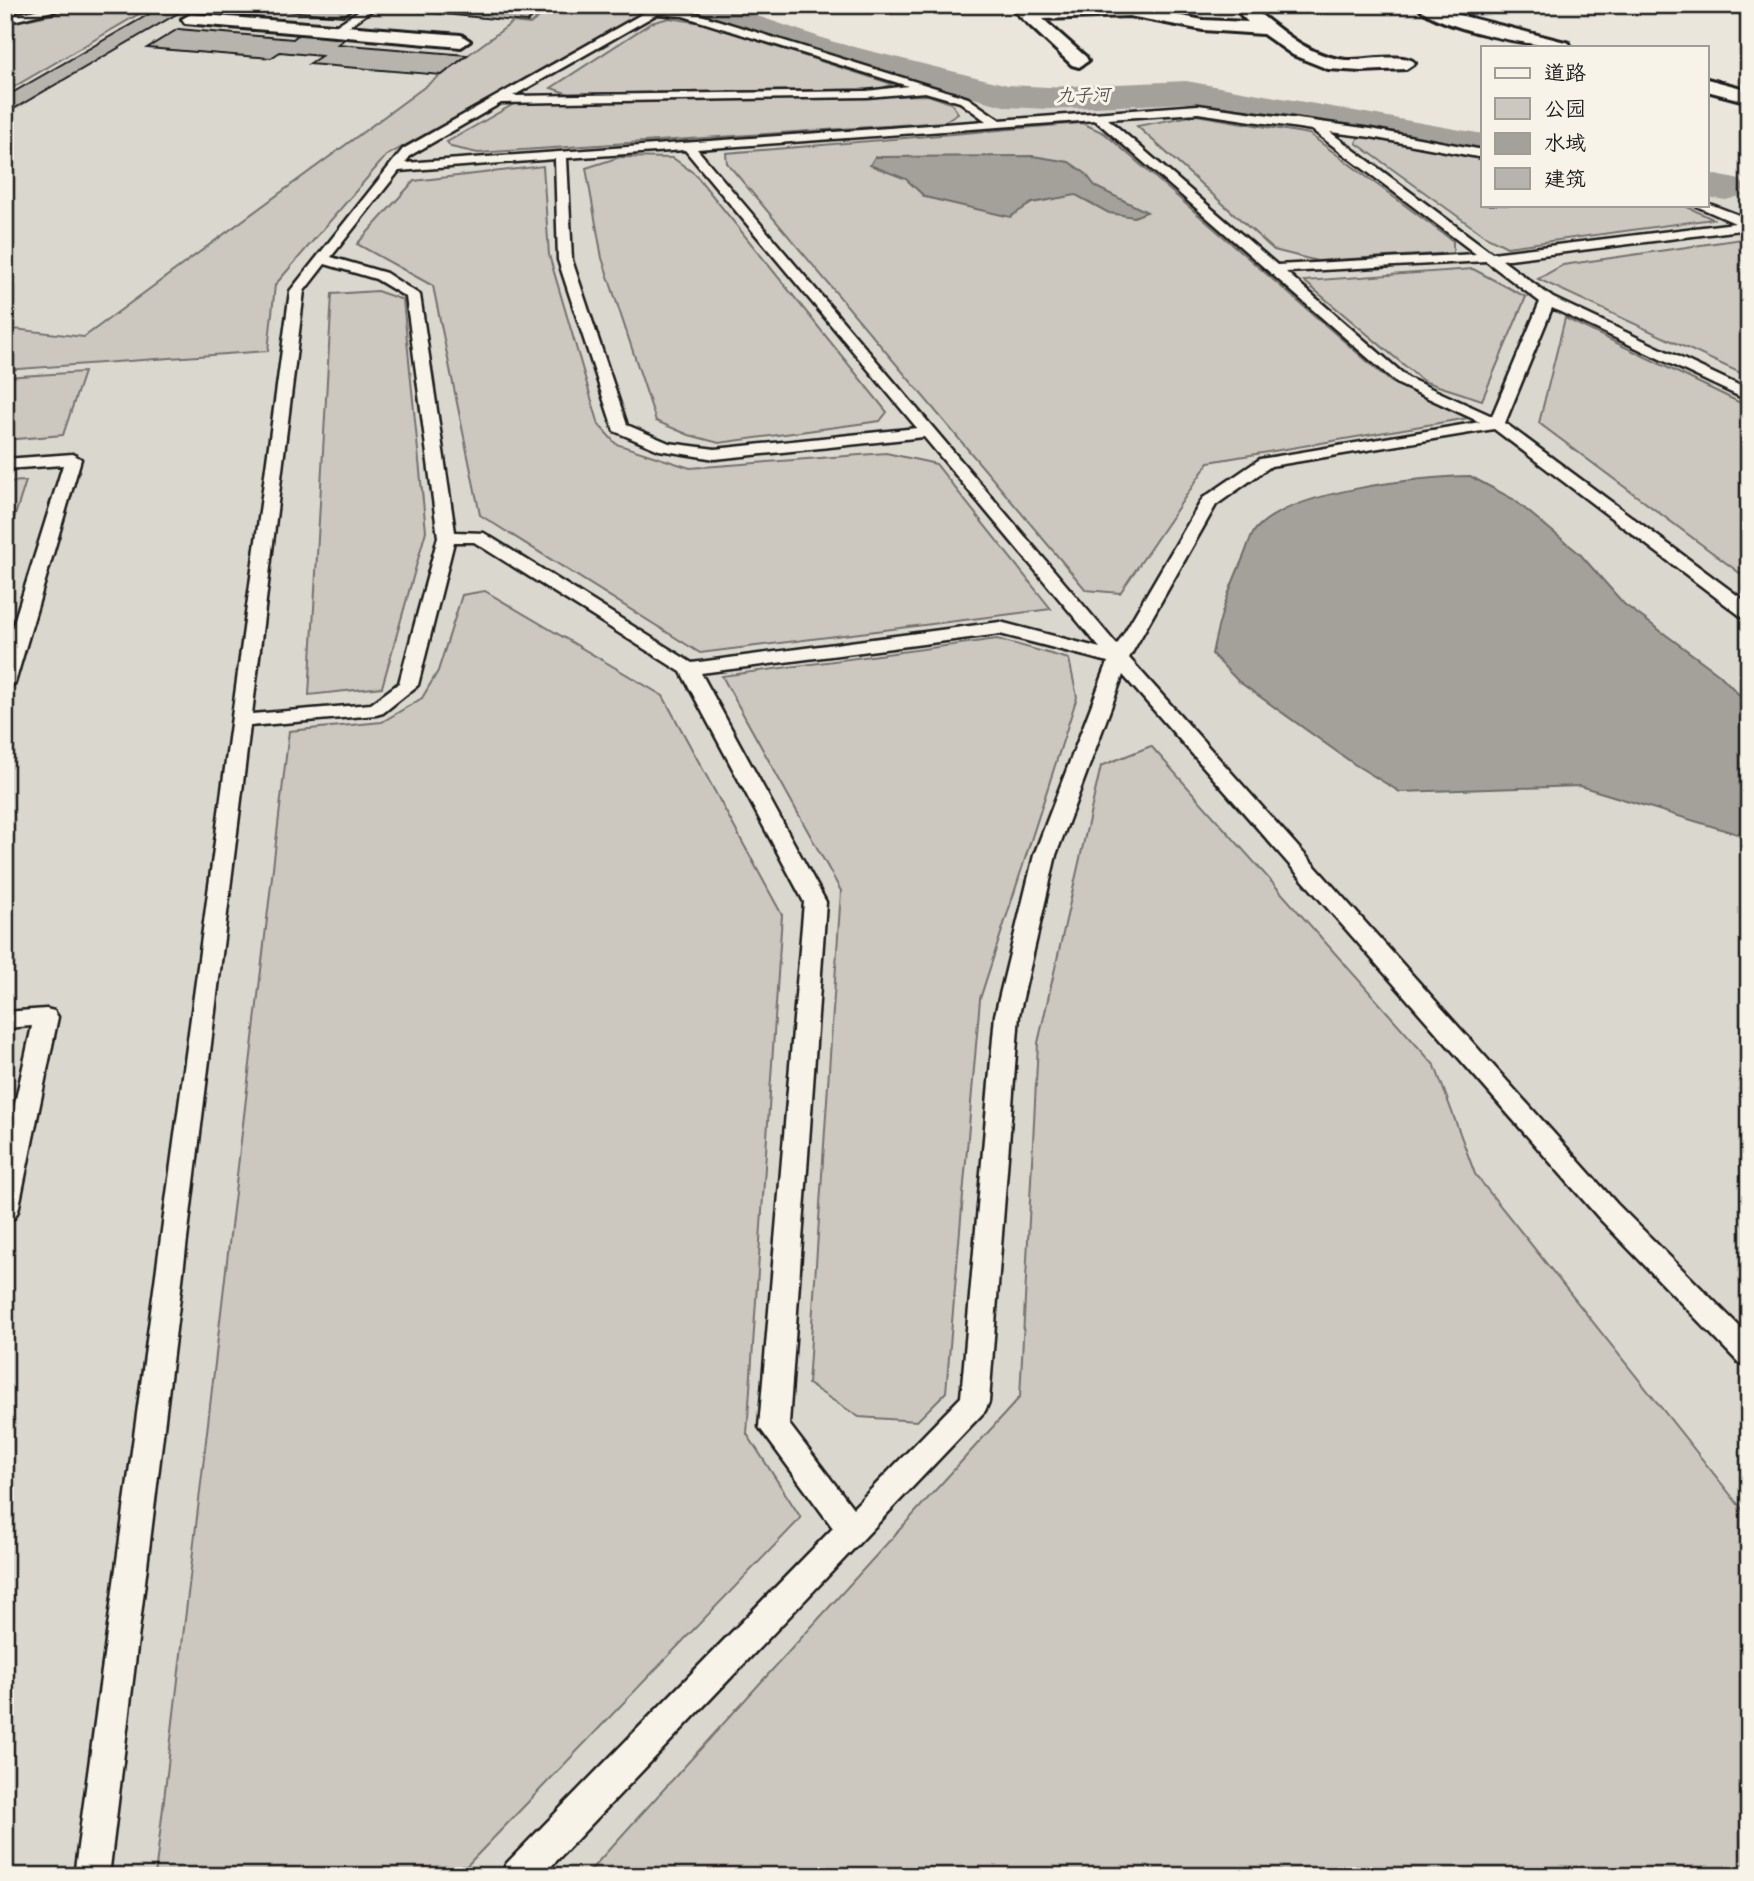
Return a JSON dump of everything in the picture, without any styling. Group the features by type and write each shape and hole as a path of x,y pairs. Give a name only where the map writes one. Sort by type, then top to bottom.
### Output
{"street":[{"path":"1237,5 1293,48 1319,61 1346,65 1406,63"},
{"path":"1425,5 1453,19 1558,46"},
{"path":"1022,10 1129,11 1203,25 1269,30"},
{"path":"1022,10 1079,61"},
{"path":"191,19 461,41"},
{"path":"1708,85 1749,96"}],"lane":[{"path":"5,20 72,5"},
{"path":"335,31 374,5"},
{"path":"91,1876 297,291 407,152 653,8 684,13 964,100 997,123"},
{"path":"499,100 867,94 926,88"},
{"path":"396,167 1198,109 1316,127 1371,132 1481,154"},
{"path":"1097,116 1403,381 1497,425 1749,613"},
{"path":"1316,127 1548,301 1749,396"},
{"path":"688,146 1119,659 1608,1211 1749,1355"},
{"path":"561,155 565,260 620,428 665,447 715,454 928,432"},
{"path":"1703,206 1749,225"},
{"path":"1274,269 1489,257 1749,225"},
{"path":"241,721 376,709 408,685 447,537 413,295 381,276 323,259"},
{"path":"1497,425 1548,301"},
{"path":"518,1876 975,1402 1007,1015 1045,855 1119,659 1209,502 1266,462 1497,425"},
{"path":"5,464 73,459 5,682"},
{"path":"447,537 478,537 689,669 815,902 774,1427 852,1531"},
{"path":"689,669 1000,628 1119,659"},
{"path":"5,1020 46,1017 5,1211"}],"shaded area":[{"path":"5,5 680,5 704,15 1006,106 1206,100 1481,149 1481,206 1708,206 1708,189 1731,193 1749,201 1749,1876 5,1876"}],"green space":[{"path":"98,5 154,5 5,92 5,24"},
{"path":"555,5 631,5 639,16 386,156 275,285 268,351 5,370 5,328 84,337 513,22 530,24"},
{"path":"669,18 702,23 892,84 881,89 569,94 551,88 651,23"},
{"path":"928,95 951,103 958,113 944,122 478,153 451,147 447,142 514,104"},
{"path":"1196,115 1309,134 1453,241 1453,253 1317,261 1274,250 1137,126"},
{"path":"1082,123 1104,133 1391,382 1468,418 1209,462 1120,593 1086,590 727,163 726,153"},
{"path":"1359,136 1481,159 1481,206 1685,206 1713,219 1507,247 1485,236 1356,143"},
{"path":"620,157 673,158 695,174 887,412 880,421 719,443 689,435 656,421 602,258 586,168"},
{"path":"543,166 549,255 599,425 616,444 690,468 886,453 936,464 1051,609 700,653 480,515 433,286 357,244 414,181"},
{"path":"1749,238 1749,377 1538,279 1563,265"},
{"path":"1473,269 1526,297 1482,400 1423,381 1304,281"},
{"path":"377,291 403,300 426,531 382,687 309,695 332,294"},
{"path":"1565,318 1749,407 1749,580 1539,423"},
{"path":"84,372 63,435 5,440 5,377"},
{"path":"26,481 5,547 5,482"},
{"path":"485,591 663,696 782,915 747,1434 801,1518 457,1876 155,1876 289,731 382,722 422,698 438,671 462,595"},
{"path":"997,639 1069,659 1077,697 980,999 946,1392 917,1421 859,1417 808,1384 841,891 722,676"},
{"path":"1151,746 1435,1066 1475,1174 1749,1518 1749,1876 585,1876 1020,1397 1038,1043 1101,766"}],"water":[{"path":"1033,156 1069,162 1085,173 1096,187 1147,212 1134,217 1109,213 1076,195 1032,203 1010,217 925,197 906,179 870,165 875,157"},
{"path":"1470,476 1513,499 1580,554 1624,604 1719,674 1749,705 1749,827 1737,834 1580,786 1400,792 1354,764 1238,681 1212,654 1224,605 1250,539 1256,529 1273,516 1325,496 1357,489 1420,479"}],"building":[{"path":"165,5 192,5 5,114 5,97"},
{"path":"220,5 359,5 343,16"},
{"path":"386,5 549,5 527,22 382,8"},
{"path":"178,29 293,39 299,34 346,38 338,44 467,55 442,75 309,64 321,56 280,52 271,58 147,48"}],"waterway":[{"name":"九子河","path":"692,5 822,49 1008,96 1049,98 1186,92 1481,145"},
{"name":"九子河","path":"1708,185 1726,188"}]}
